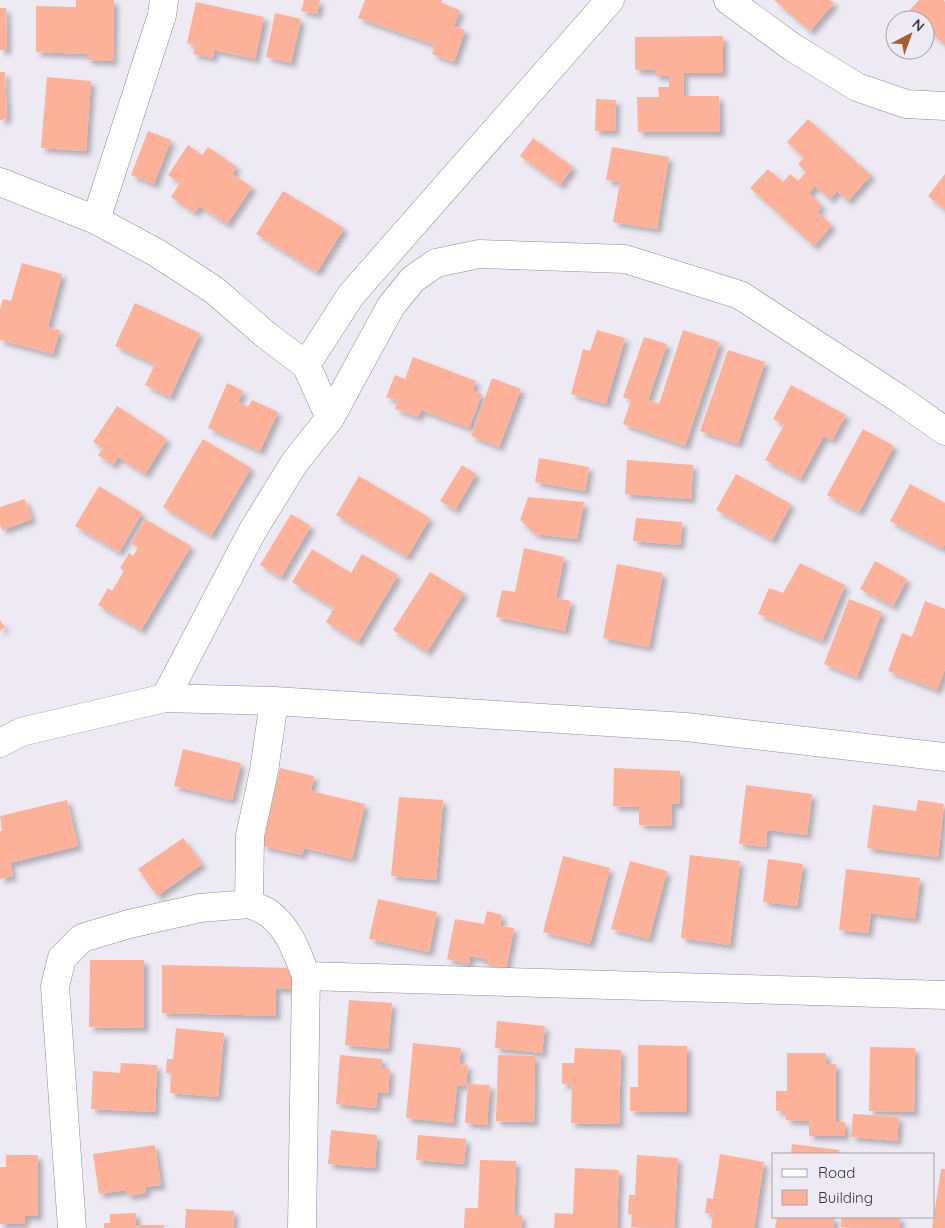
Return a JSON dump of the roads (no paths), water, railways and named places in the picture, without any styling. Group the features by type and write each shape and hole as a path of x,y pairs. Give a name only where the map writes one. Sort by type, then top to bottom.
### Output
{"street":[{"path":"96,220 162,15 164,0"},
{"path":"306,365 351,295 610,0"},
{"path":"728,0 792,47 856,88 906,104 945,106"},
{"path":"0,182 96,220 157,253 214,290 266,335 306,365 330,418"},
{"path":"164,698 253,530 295,462 330,418 391,306 413,279 436,263 479,254 625,259 740,296 898,398 945,431"},
{"path":"0,743 21,732 164,698 274,701 686,728 945,757"},
{"path":"249,904 250,836 264,771 274,701"},
{"path":"72,1228 55,986 62,958 82,938 129,924 200,908 249,904 267,912 280,924 294,943 306,976 302,1228"},
{"path":"306,976 945,995"}]}
